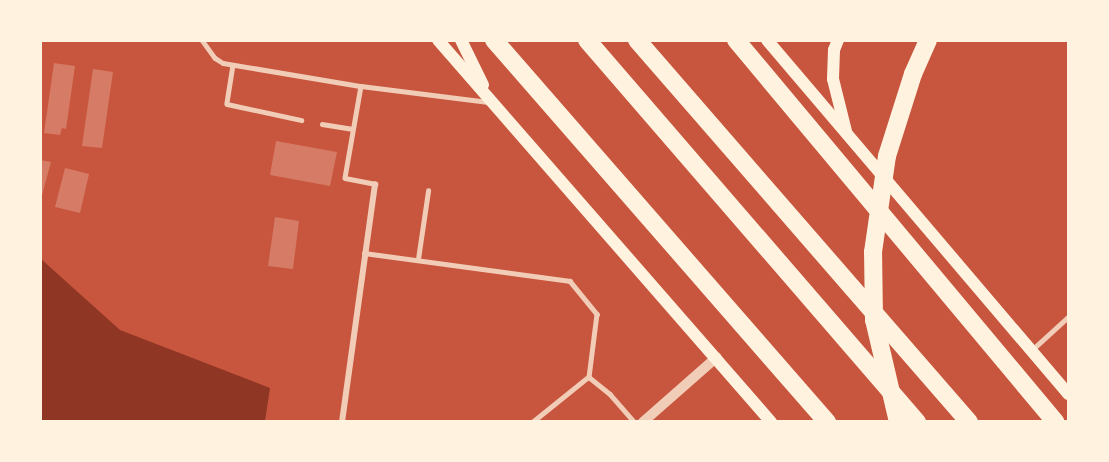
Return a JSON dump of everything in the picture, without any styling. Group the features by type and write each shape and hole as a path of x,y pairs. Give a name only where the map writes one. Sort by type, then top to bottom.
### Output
{"highway":[{"path":"494,40 827,422"},
{"path":"587,40 917,422"},
{"path":"638,40 969,422"},
{"path":"736,40 1055,422"},
{"path":"898,422 874,320 873,252 887,156 913,74 928,40"}],"main road":[{"path":"438,40 717,357 771,422"},
{"path":"461,40 491,102"},
{"path":"758,40 783,59"},
{"path":"767,40 1068,394"},
{"path":"838,40 834,50 833,80 848,135"}],"street":[{"path":"342,422 375,184"},
{"path":"644,422 717,357"}],"lane":[{"path":"202,40 215,58 233,65 361,86 491,102"},
{"path":"233,65 227,104 301,120"},
{"path":"361,86 345,178 375,184"},
{"path":"322,124 353,129"},
{"path":"418,259 428,191"},
{"path":"364,253 570,281 597,314 589,377 533,422"},
{"path":"1031,351 1068,317"},
{"path":"589,377 610,394 634,422"}],"shaded area":[{"path":"41,259 120,330 270,388 265,421 41,421"}],"building":[{"path":"54,63 75,66 66,129 62,128 60,135 44,133"},
{"path":"93,69 113,72 102,148 82,146"},
{"path":"276,141 337,152 330,186 270,175"},
{"path":"40,160 51,162 41,199 40,199"},
{"path":"65,168 89,174 80,213 55,207"},
{"path":"275,217 299,221 293,269 268,266"}]}
